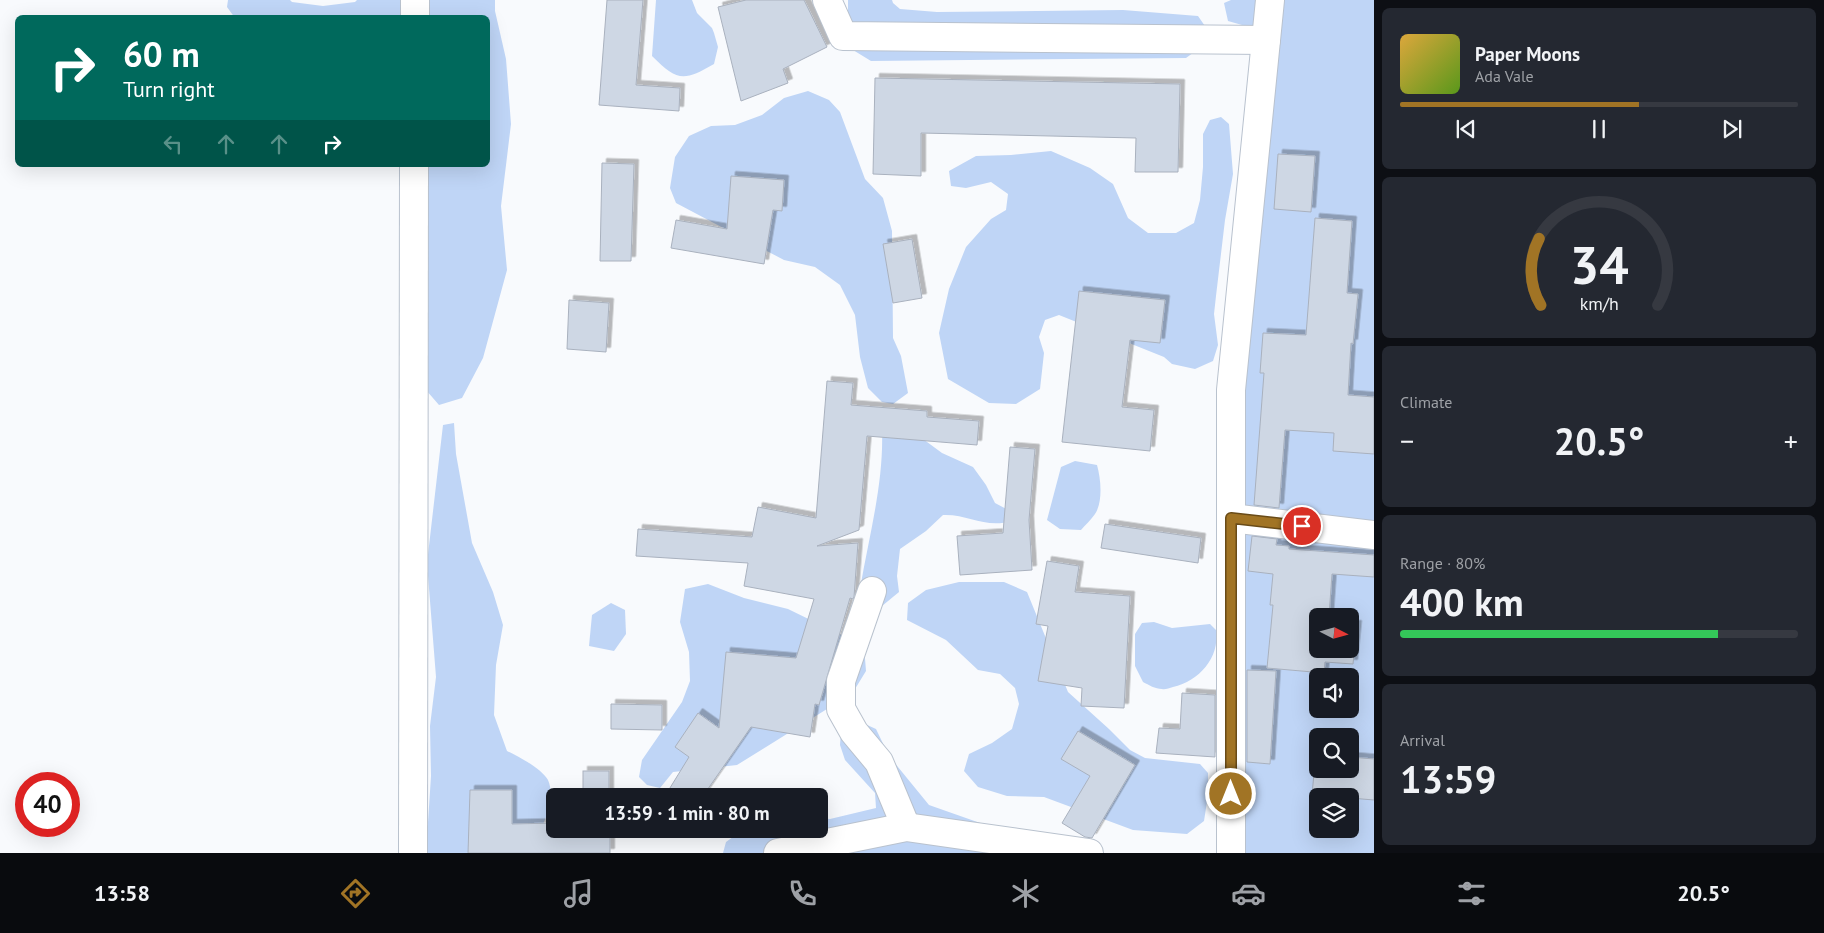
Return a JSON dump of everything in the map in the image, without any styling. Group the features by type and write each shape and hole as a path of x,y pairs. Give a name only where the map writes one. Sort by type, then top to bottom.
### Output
{"street":[{"path":"415,0 415,15"},
{"path":"827,0 843,36 1266,40"},
{"path":"1231,853 1231,390 1270,0"},
{"path":"413,853 414,167"},
{"path":"1231,518 1374,535"},
{"path":"872,591 841,680 841,709 854,732 879,762 906,827"},
{"path":"778,853 906,827 1089,853"}],"shaded area":[{"path":"228,0 290,0 292,2 323,6 355,2 357,0 495,0 495,11 506,59 511,124 501,206 507,270 483,358 462,398 439,405 426,390 426,167 490,167 490,15 233,15 227,7"},
{"path":"656,0 692,0 697,13 712,28 714,33 718,47 714,64 695,74 681,76 668,70 652,56"},
{"path":"848,0 892,0 900,9 937,12 1123,10 1198,16 1207,29 1197,50 1186,58 871,61 853,50 848,23"},
{"path":"1231,0 1374,0 1374,853 1231,853 1231,390 1257,34 1242,25 1228,21 1224,3"},
{"path":"808,91 829,100 840,112 865,179 883,198 892,231 893,338 901,356 908,393 893,404 882,402 868,388 860,357 855,315 840,285 815,267 784,260 676,203 670,188 675,157 689,136 711,126 735,125 762,115 784,98"},
{"path":"1221,117 1229,124 1233,174 1225,220 1214,314 1218,345 1213,361 1195,369 1172,364 1164,357 1059,315 1045,320 1039,337 1044,353 1040,389 1016,404 989,403 948,379 939,333 949,289 966,247 991,219 1006,210 1008,194 991,182 966,188 951,186 949,171 976,156 1051,151 1090,168 1113,184 1128,218 1148,233 1176,233 1194,223 1200,200 1203,134 1210,120"},
{"path":"893,417 942,453 973,467 986,485 995,503 1012,512 1012,521 993,523 943,515 926,531 900,549 897,576 899,592 882,606 861,604 860,589 881,469 882,429"},
{"path":"454,423 456,454 472,543 493,592 503,625 496,665 494,715 507,751 523,759 541,772 548,780 550,788 546,788 546,818 527,853 426,853 431,776 430,726 436,677 427,563 443,425"},
{"path":"1075,461 1097,465 1100,477 1098,509 1081,530 1060,529 1047,520 1061,467"},
{"path":"959,582 1004,582 1027,592 1068,692 1130,750 1145,758 1200,764 1208,773 1208,795 1204,821 1187,834 1133,830 1044,797 1007,796 978,787 964,771 969,754 992,743 1012,729 1019,704 1015,688 1000,674 978,670 946,640 907,620 908,603 926,590"},
{"path":"708,584 744,598 788,609 864,646 866,671 855,689 835,704 737,765 673,772 660,788 647,785 639,777 642,760 682,702 690,681 689,652 680,622 685,589"},
{"path":"611,603 625,610 626,634 614,651 589,646 592,615"},
{"path":"1154,622 1172,628 1210,624 1216,630 1215,650 1206,667 1199,674 1182,684 1166,689 1154,688 1143,682 1135,666 1135,634 1142,623"},
{"path":"865,724 876,729 889,756 929,805 983,824 995,850 991,853 723,853 726,842 732,838 828,838 828,819 876,808 875,793 845,760 840,745 841,731"}],"building":[{"path":"607,0 643,0 636,85 680,88 679,111 599,105"},
{"path":"746,0 804,0 827,47 783,69 788,83 741,101 718,7"},
{"path":"875,78 1180,84 1178,172 1135,172 1136,138 921,133 921,176 873,174"},
{"path":"1278,154 1315,156 1311,212 1274,209"},
{"path":"602,163 634,164 631,261 600,261"},
{"path":"731,176 784,180 782,211 773,210 764,264 671,248 676,220 727,229"},
{"path":"1315,218 1352,221 1347,293 1358,294 1353,344 1351,343 1348,395 1374,397 1374,454 1333,451 1334,433 1285,430 1279,508 1254,505 1264,373 1260,373 1263,333 1306,335"},
{"path":"912,239 922,298 893,303 883,244"},
{"path":"1079,291 1165,300 1160,343 1130,340 1122,407 1154,410 1150,451 1062,442"},
{"path":"569,300 609,303 606,352 567,349"},
{"path":"827,381 853,383 851,405 927,411 927,417 979,421 977,445 867,436 859,530 817,546 858,543 854,597 853,599 850,598 819,705 815,704 810,737 751,727 709,788 670,788 689,757 675,747 698,713 719,728 726,652 796,658 814,599 744,586 748,563 636,556 638,529 752,537 758,507 816,518"},
{"path":"1010,447 1035,449 1029,520 1032,570 960,575 957,536 1003,533"},
{"path":"1105,524 1201,538 1198,563 1101,548"},
{"path":"1252,536 1277,539 1276,545 1289,546 1289,549 1374,555 1374,577 1332,574 1330,608 1309,608 1309,658 1354,658 1353,664 1325,662 1324,668 1309,668 1309,672 1267,668 1273,605 1270,605 1273,574 1248,571"},
{"path":"1047,561 1079,566 1075,592 1130,596 1124,708 1081,706 1082,688 1038,681 1048,626 1036,624"},
{"path":"1247,670 1276,671 1270,764 1247,762"},
{"path":"1182,693 1215,695 1215,757 1156,753 1159,728 1180,729"},
{"path":"611,704 662,705 662,730 611,729"},
{"path":"1078,731 1135,765 1092,838 1085,837 1062,823 1090,776 1061,759"},
{"path":"1359,758 1374,759 1374,800 1359,799 1359,788 1313,788 1314,778 1359,778"},
{"path":"583,771 609,771 609,788 583,788"},
{"path":"470,790 512,790 512,824 546,823 546,838 610,838 610,853 468,853"}],"route":[{"path":"1231,794 1231,518 1302,526"}]}
